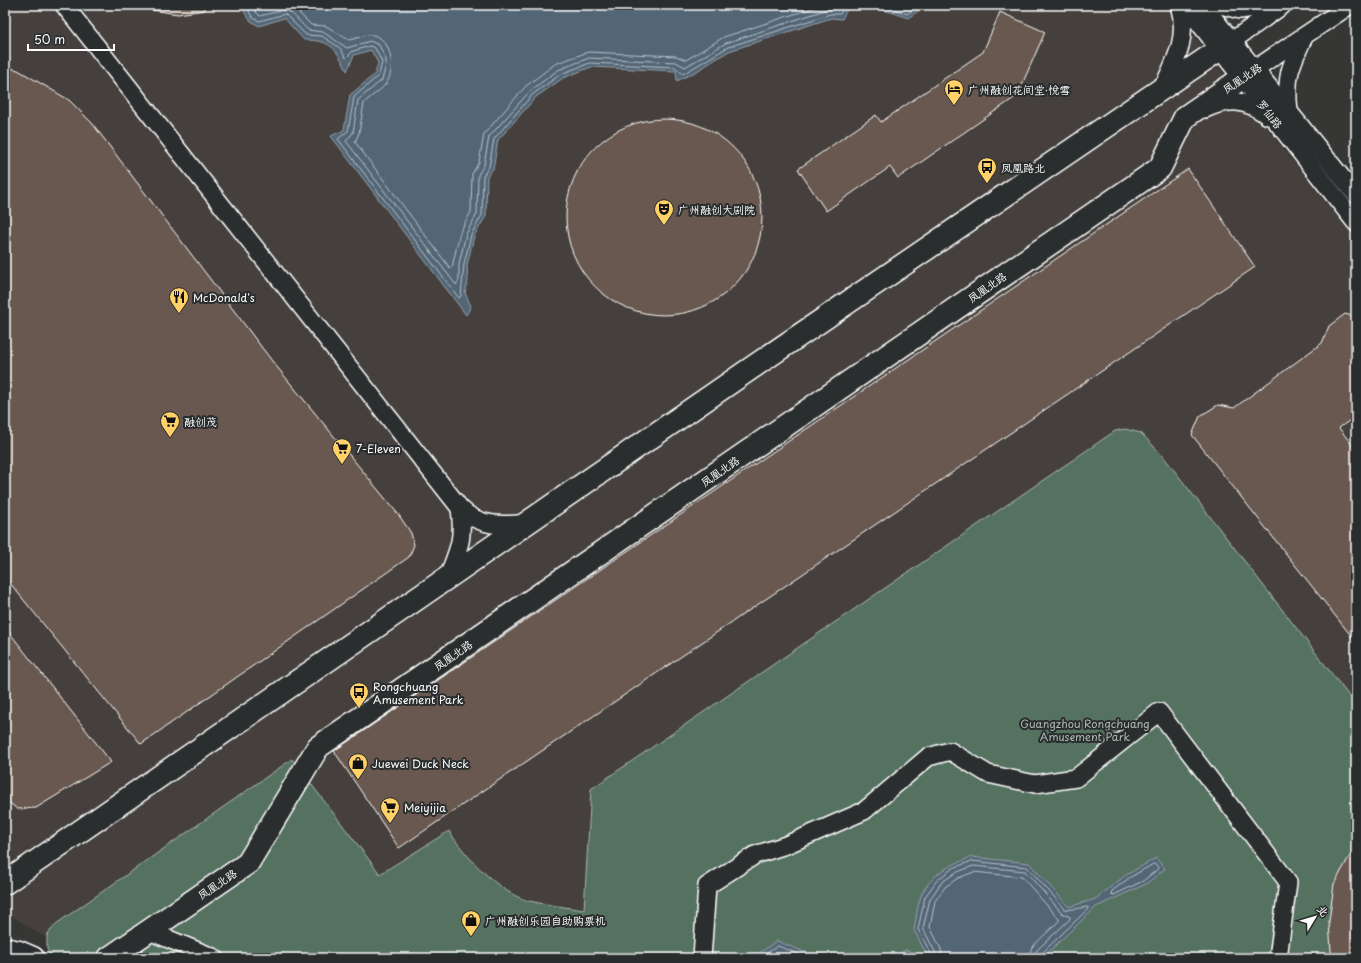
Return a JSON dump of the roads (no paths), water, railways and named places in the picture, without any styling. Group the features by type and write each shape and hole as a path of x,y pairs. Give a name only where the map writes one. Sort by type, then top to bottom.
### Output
{"main road":[{"path":"5,883 528,522 1225,45"},
{"name":"凤凰北路","path":"109,958 248,863 318,747 1160,168 1185,117 1249,74"},
{"path":"5,949 19,952 33,958"}],"street":[{"path":"64,5 460,508 469,517 480,522 513,525 528,522"},
{"path":"1163,87 1178,56 1183,40 1183,17 1179,5"},
{"name":"罗仙路","path":"1185,5 1225,45 1249,74 1289,111 1356,195"},
{"name":"罗仙路","path":"1203,5 1225,45"},
{"path":"1220,5 1240,10 1274,5"},
{"path":"1225,45 1282,5"},
{"name":"凤凰北路","path":"1249,74 1350,5"},
{"path":"1289,111 1287,82 1289,69 1304,36"},
{"name":"罗仙路","path":"1249,74 1279,126 1356,223"},
{"path":"1185,117 1222,102 1239,102 1255,106 1279,126"},
{"path":"448,577 461,542 462,530 460,508"},
{"path":"702,958 707,886 755,855 786,845 864,811 928,757 950,752 988,774 1034,784 1076,778 1159,712 1288,882 1278,958"},
{"path":"149,931 215,958"}],"water":[{"path":"247,5 927,5 908,18 877,8 860,6 853,7 847,10 842,19 831,18 729,51 697,71 677,81 676,71 591,67 563,78 536,97 498,140 493,169 487,176 486,216 474,236 467,265 468,281 465,293 471,306 466,315 331,136 344,130 350,95 375,74 378,63 371,50 354,55 347,71 336,51 332,47 313,40 304,40 284,18 259,26 251,21 244,12"},
{"path":"972,857 1029,863 1069,907 1095,899 1126,875 1156,858 1165,869 1146,884 1096,907 1042,958 891,958 906,950 928,957 914,930 921,896 930,882 942,871"},
{"path":"777,941 819,958 752,958"}],"place":[{"name":"广州融创花间堂·悦雪","path":"954,106"},
{"name":"凤凰路北","path":"987,184"},
{"name":"广州融创大剧院","path":"664,226"},
{"name":"McDonald's","path":"179,314"},
{"name":"融创茂","path":"170,438"},
{"name":"7-Eleven","path":"342,465"},
{"name":"Rongchuang Amusement Park","path":"359,709"},
{"name":"Juewei Duck Neck","path":"358,780"},
{"name":"Meiyijia","path":"390,824"},
{"name":"广州融创乐园自助购票机","path":"471,937"}],"park label":[{"name":"Guangzhou Rongchuang Amusement Park","path":"1085,729"}]}
